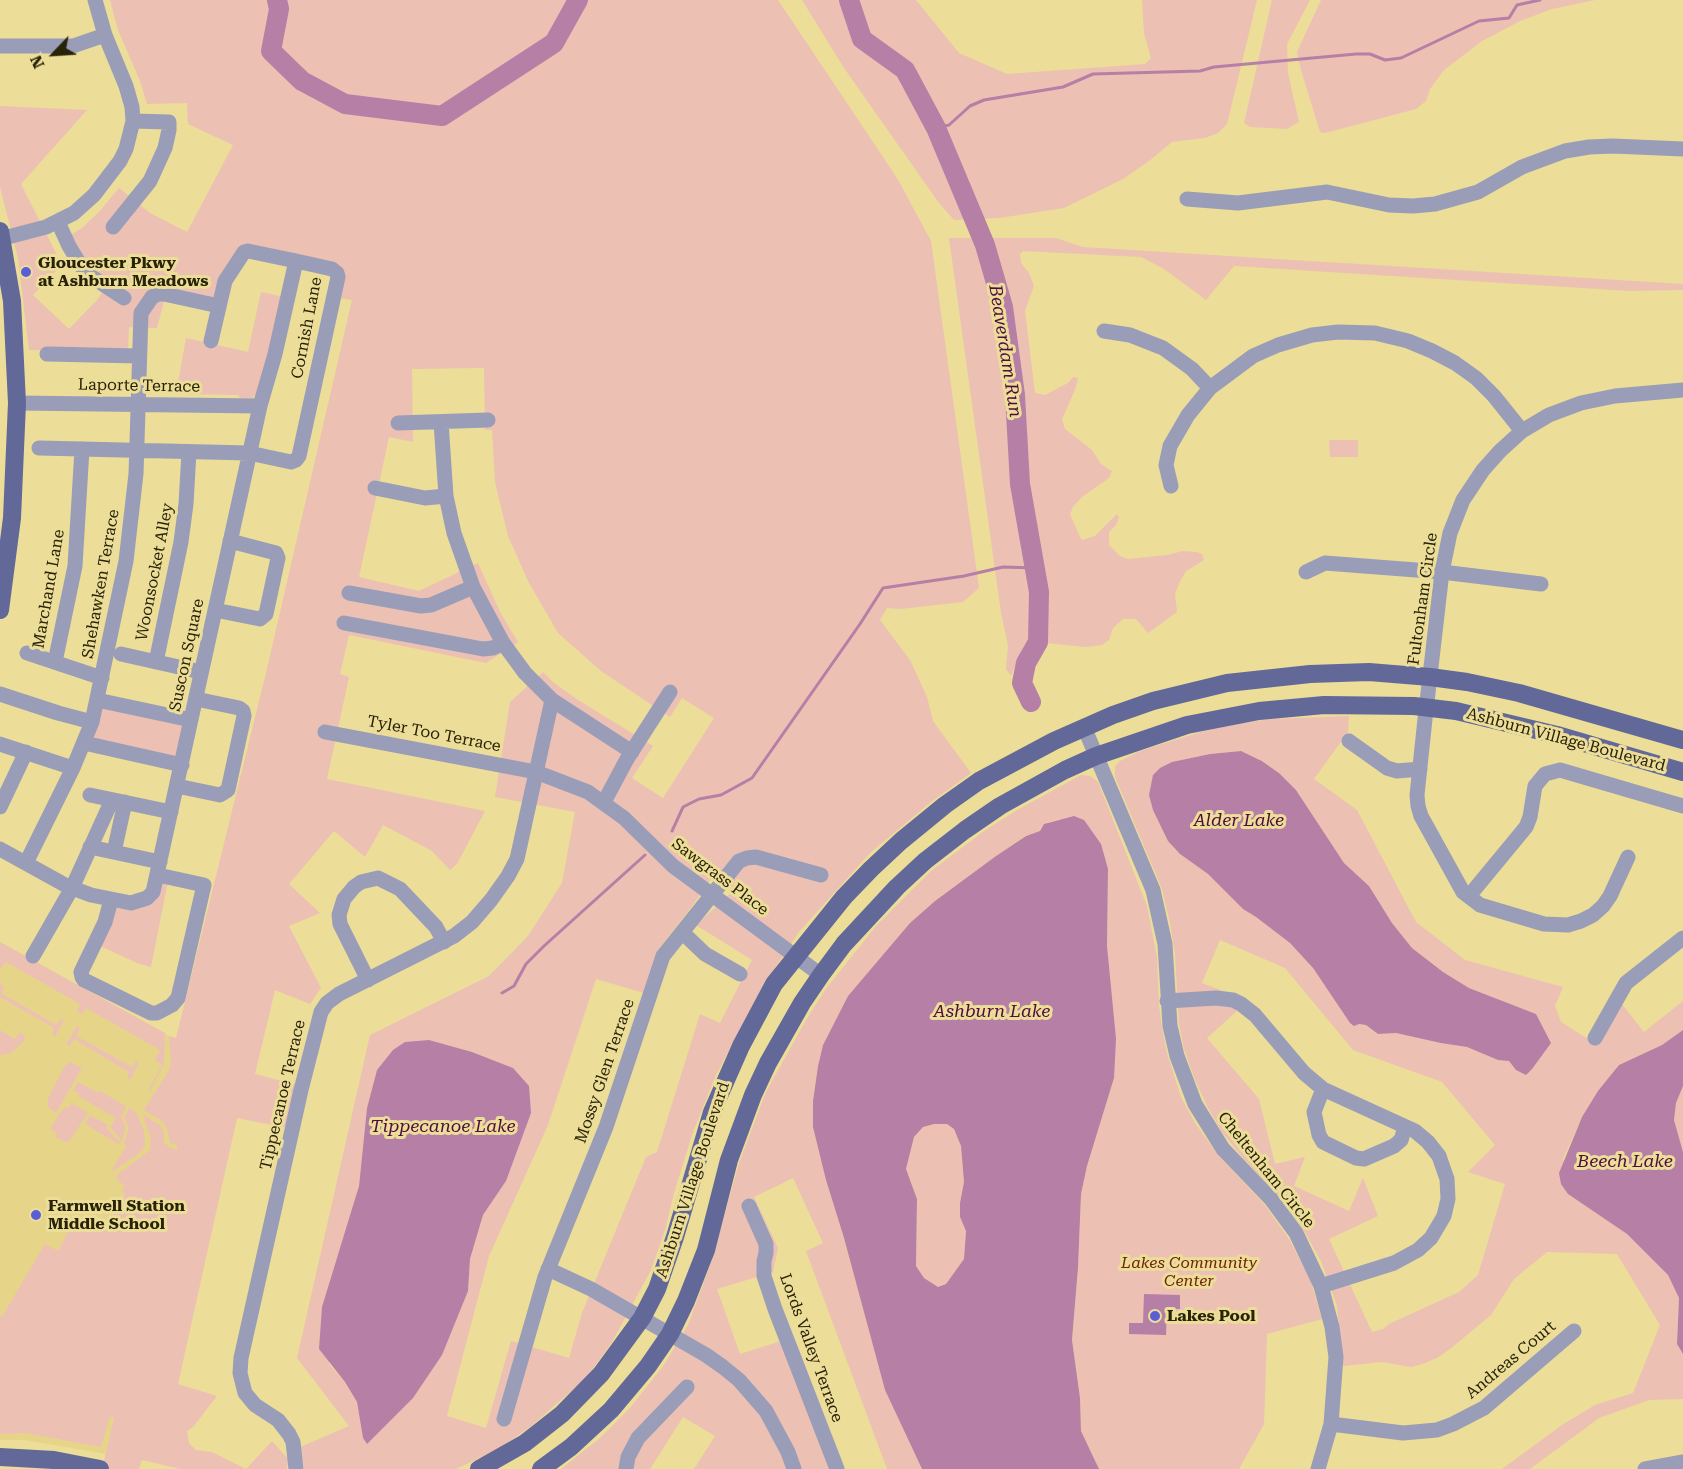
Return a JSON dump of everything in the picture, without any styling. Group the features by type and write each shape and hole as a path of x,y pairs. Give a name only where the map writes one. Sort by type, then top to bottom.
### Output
{"main road":[{"path":"0,236 12,302 17,403 12,518 0,610"},
{"name":"Ashburn Village Boulevard","path":"479,1469 525,1443 562,1414 601,1374 642,1318 657,1289 701,1146 726,1078 774,984 844,897 871,869 945,805 979,781 1083,727 1153,701 1203,687 1256,678 1369,672 1430,677 1519,693 1683,740"},
{"name":"Ashburn Village Boulevard","path":"541,1469 571,1447 611,1410 648,1366 670,1334 706,1250 729,1160 753,1095 802,1003 821,975 870,914 925,861 1000,806 1046,780 1096,756 1187,725 1259,711 1324,705 1369,704 1427,707 1517,724 1683,772"},
{"path":"0,1457 54,1460 95,1468"}],"street":[{"path":"0,236 58,222 86,204 120,161 131,136 133,121 129,93 105,35 94,0"},
{"path":"0,46 73,46 105,35"},
{"path":"113,227 150,181 159,165 167,139 169,122 133,121"},
{"path":"1188,199 1238,203 1327,192 1389,205 1435,204 1478,192 1522,167 1565,151 1613,146 1683,149"},
{"path":"58,222 81,266 92,277 124,298"},
{"name":"Cornish Lane","path":"211,341 225,281 244,252 332,270 338,278 298,456 291,462 249,453"},
{"name":"Suscon Square","path":"0,849 72,888 111,900 131,903 147,898 153,892 249,453 296,261"},
{"name":"Shehawken Terrace","path":"26,863 84,743 92,722 102,678 133,517 143,307 152,297 164,294 219,306"},
{"path":"1104,331 1130,335 1163,348 1192,369 1210,388"},
{"path":"1171,486 1166,465 1170,446 1188,415 1210,388 1253,356 1294,339 1338,332 1375,333 1408,341 1455,363 1476,378 1494,396 1522,431"},
{"path":"47,354 139,356"},
{"name":"Fultonham Circle","path":"1469,896 1462,892 1421,816 1417,795 1442,572 1450,533 1463,500 1483,470 1500,451 1522,431 1549,415 1581,403 1615,396 1683,390"},
{"name":"Laporte Terrace","path":"17,403 260,406"},
{"path":"398,423 488,420"},
{"path":"441,422 446,496 454,533 473,587 502,643 525,673 552,700 632,752"},
{"path":"39,448 249,453"},
{"name":"Marchand Lane","path":"55,662 75,566 82,449"},
{"name":"Woonsocket Alley","path":"156,662 181,542 189,452"},
{"path":"375,488 425,498 446,496"},
{"path":"215,610 260,619 266,614 278,558 276,553 230,542"},
{"path":"1306,572 1325,562 1442,572 1541,584"},
{"path":"349,592 421,606 431,605 473,587"},
{"path":"344,623 483,649 493,648 502,643"},
{"name":"Marchand Lane","path":"27,653 102,678"},
{"name":"Woonsocket Alley","path":"120,654 201,672"},
{"path":"604,802 670,692"},
{"path":"0,694 58,714 92,722"},
{"path":"177,786 220,795 228,790 244,716 243,711 239,708 196,699"},
{"path":"97,700 191,720"},
{"name":"Tippecanoe Terrace","path":"296,1469 294,1442 278,1420 255,1405 245,1393 240,1373 241,1358 301,1090 321,1012 333,997 444,942 480,914 512,870 520,848 552,700"},
{"name":"Cheltenham Circle","path":"1083,727 1153,890 1165,944 1167,1001 1177,1056 1191,1096 1204,1122 1222,1149 1271,1200 1291,1225 1321,1286 1330,1317 1336,1357 1331,1424 1318,1469"},
{"name":"Tyler Too Terrace","path":"325,732 536,772"},
{"path":"1348,741 1387,768 1397,771 1420,769"},
{"path":"84,743 182,765"},
{"path":"0,744 73,768"},
{"path":"0,807 26,752"},
{"path":"1628,857 1603,906 1593,915 1568,925 1544,924 1480,905 1469,896 1526,827 1535,786 1545,774 1560,770 1683,806"},
{"name":"Sawgrass Place","path":"536,772 572,784 604,802 624,818 673,866 821,975"},
{"path":"90,795 171,812"},
{"path":"33,956 72,888 90,847 118,801"},
{"path":"114,852 118,801"},
{"path":"90,847 114,852 204,885 178,998 172,1005 151,1013 82,977 81,972 105,922 111,900"},
{"name":"Mossy Glen Terrace","path":"504,1419 548,1269 606,1127 660,964 668,949 714,895 733,867 747,858 756,857 821,875"},
{"path":"368,980 340,924 339,915 344,899 354,886 361,882 378,878 400,889 436,927 444,942"},
{"path":"682,932 705,954 740,974"},
{"path":"1595,1038 1626,983 1683,938"},
{"path":"1167,1001 1216,998 1233,1000 1241,1004 1255,1015 1304,1073 1323,1089 1415,1131 1428,1142 1443,1164 1448,1198 1440,1224 1425,1245 1386,1267 1321,1286"},
{"path":"1323,1089 1314,1112 1319,1135 1323,1142 1356,1158 1364,1159 1394,1146 1401,1140 1405,1127"},
{"name":"Lords Valley Terrace","path":"749,1206 766,1244 765,1276 775,1309 837,1469"},
{"path":"548,1269 591,1289 723,1367 754,1396 776,1428 794,1469"},
{"name":"Andreas Court","path":"1331,1424 1403,1433 1420,1432 1454,1424 1484,1408 1574,1331"},
{"path":"626,1469 628,1457 638,1438 687,1387"},
{"path":"1645,1469 1683,1462"}],"shaded area":[{"name":"Farmwell Station Middle School","path":"0,942 176,1040 200,1049 106,1454 24,1440 0,1440"}],"green space":[{"path":"110,0 778,0 897,178 931,241 979,588 963,602 900,609 887,608 880,620 910,660 927,697 933,721 971,773 931,802 870,853 799,932 765,983 716,1075 693,1132 651,1270 612,1342 586,1378 530,1427 498,1449 456,1469 304,1469 300,1447 349,1426 297,1358 370,1035 489,976 528,936 562,883 575,812 495,797 510,702 543,672 578,700 653,746 632,778 663,798 714,718 682,698 670,717 601,671 558,633 529,583 508,536 495,482 492,430 485,430 484,368 412,369 413,442 389,437 359,577 419,591 478,563 500,612 518,642 486,663 349,635 340,674 349,677 327,779 485,811 457,864 450,870 432,851 383,825 365,857 334,831 289,884 320,913 289,926 321,988 310,1004 275,990 255,1074 297,1085 287,1128 237,1118 178,1384 217,1396 193,1427 187,1431 189,1443 196,1450 212,1452 246,1469 180,1469 142,1460 139,1469 102,1469 114,1418 110,1416 101,1447 25,1433 0,1434 0,1316 3,1315 45,1244 58,1251 76,1218 97,1230 105,1229 125,1194 122,1191 124,1185 116,1179 118,1174 150,1150 151,1139 143,1115 160,1125 164,1133 164,1143 177,1150 177,1145 170,1143 167,1128 162,1121 144,1110 168,1072 171,1062 169,1036 176,1038 266,673 352,300 338,298 343,275 248,247 215,302 167,290 157,328 129,327 128,352 29,350 18,258 0,187 0,106 87,110 21,184 62,265 33,295 69,329 97,300 109,283 86,264 70,235 82,228 99,212 119,188 150,213 187,232 233,145 188,124 187,103 147,104 140,81 118,30","holes":["713,876 732,892 696,925 752,960 720,1023 700,1014 657,1152 646,1157 582,1313 569,1358 511,1341 486,1428 447,1416 489,1256 548,1125 596,979 644,993 659,948","429,1040 472,1052 513,1068 506,1181 483,1215 470,1259 468,1291 367,1443 363,1438 357,1402 345,1382 329,1364 344,1238 359,1186 367,1108 377,1070"]},
{"path":"802,0 916,0 959,53 1007,74 1145,64 1151,58 1144,33 1142,0 1257,0 1227,124 1218,133 1205,138 1172,142 1123,179 1064,208 999,218 954,220 939,203 844,68"},
{"path":"1272,0 1310,0 1287,44 1288,73 1299,122 1287,129 1250,127 1244,123"},
{"path":"1321,0 1595,0 1552,9 1520,21 1482,41 1444,70 1430,89 1426,101 1416,109 1325,133 1320,132 1297,52"},
{"path":"949,238 1056,238 1083,247 1683,284 1683,290 1630,291 1234,266 1206,300 1164,269 1141,257 1023,251 1020,254 1021,263 1029,273 1034,286 1025,311 1035,393 1045,395 1068,383 1073,377 1078,378 1062,419 1065,429 1092,450 1101,464 1112,471 1109,478 1082,497 1073,507 1070,514 1079,535 1082,540 1095,536 1117,514 1119,517 1116,525 1109,532 1109,545 1120,556 1128,559 1183,551 1202,554 1204,560 1186,571 1180,581 1175,594 1177,612 1148,633 1136,619 1123,619 1113,628 1109,640 1102,645 1086,647 1046,643 1025,644 1011,676 1006,669 1008,645 1001,613"},
{"path":"261,292 285,297 257,394 253,398 240,398 238,395 176,394 186,338 248,352"},
{"path":"1329,440 1358,440 1358,457 1330,457"},
{"path":"99,707 185,726 178,757 92,741"},
{"path":"1349,716 1348,732 1314,779 1357,810 1416,922 1465,960 1563,987 1555,1006 1561,1022 1588,1039 1614,994 1644,1032 1683,1001 1683,1030 1662,1045 1619,1065 1582,1117 1563,1159 1568,1194 1627,1234 1668,1275 1679,1298 1677,1343 1683,1354 1683,1399 1649,1400 1599,1418 1530,1469 1502,1469 1562,1425 1595,1405 1633,1393 1660,1325 1617,1254 1547,1252 1514,1279 1491,1315 1437,1358 1411,1367 1382,1362 1343,1366 1337,1306 1321,1261 1284,1201 1242,1157 1222,1132 1195,1080 1184,1049 1179,1024 1175,954 1162,889 1115,777 1115,766 1140,751 1223,726 1271,719","holes":["1241,751 1263,761 1296,790 1344,863 1369,886 1392,923 1412,948 1443,972 1469,988 1536,1014 1551,1043 1513,1064 1506,1059 1498,1060 1467,1047 1396,1033 1378,1034 1366,1025 1350,1023 1313,968 1290,943 1243,909 1208,874 1180,854 1172,762 1210,754","1220,940 1285,968 1353,1050 1442,1082 1495,1145 1468,1172 1505,1184 1478,1275 1459,1292 1389,1324 1383,1329 1372,1332 1329,1239 1378,1216 1363,1178 1349,1211 1294,1186 1305,1157 1275,1164 1259,1099 1207,1038 1248,1001 1202,983"]},
{"name":"Lakes Community Center","path":"1081,775 1090,776 1098,782 1147,906 1157,957 1162,1028 1167,1053 1181,1097 1195,1123 1218,1155 1265,1205 1289,1239 1310,1279 1322,1319 1267,1334 1264,1424 1239,1469 1099,1469 1081,1431 1080,1398 1072,1340 1081,1194 1087,1166 1114,1078 1107,946 1108,869 1059,819 1044,824 1040,831 1025,836 996,856 935,901 910,923 848,996 823,1045 818,1066 813,1101 826,1180 885,1390 922,1469 887,1469 806,1251 823,1243 793,1178 754,1197 778,1248 773,1272 717,1289 740,1354 794,1337 845,1469 694,1469 715,1436 683,1417 650,1469 561,1469 600,1438 629,1409 664,1365 688,1325 711,1263 739,1163 766,1092 825,990 876,926 931,871 987,829"},
{"path":"168,881 151,967 98,945 117,907 131,910 153,902 163,882"},
{"path":"0,942 165,1033 164,1064 150,1091 148,1091 162,1065 155,1060 160,1050 86,1008 82,1014 79,1013 77,1011 80,1004 6,962 0,969"},
{"path":"0,985 4,987 1,993 56,1025 64,1019 55,1037 52,1034 54,1028 0,997"},
{"path":"77,1026 80,1028 76,1036 132,1067 136,1061 139,1062 131,1079 127,1079 129,1072 74,1039 70,1046 67,1045"},
{"path":"0,1030 14,1039 21,1032 25,1038 24,1041 11,1053 0,1055"},
{"path":"70,1062 82,1068 56,1113 48,1107 48,1099 64,1067"},
{"path":"78,1082 126,1106 121,1117 126,1127 122,1141 110,1127 116,1118 78,1096 79,1093 73,1092"},
{"path":"1683,1086 1683,1152 1674,1120 1676,1103"},
{"path":"72,1103 88,1113 68,1143 55,1137 57,1133 50,1129 64,1107 68,1108"},
{"path":"129,1108 136,1112 139,1119 144,1131 145,1146 137,1155 110,1173 126,1147 124,1144 129,1128 124,1118"},
{"path":"90,1115 108,1125 106,1128 121,1143 120,1145 85,1124"},
{"path":"947,1124 954,1129 961,1146 964,1182 960,1217 966,1231 964,1259 946,1284 938,1287 924,1278 916,1266 917,1199 906,1169 914,1137 923,1127"},
{"path":"272,1441 288,1459 287,1469 246,1469"}],"water":[{"name":"Alder Lake","path":"1241,751 1262,761 1279,773 1296,790 1344,863 1369,886 1392,923 1412,948 1443,972 1469,988 1536,1014 1551,1043 1526,1075 1516,1070 1509,1061 1498,1060 1467,1047 1396,1033 1378,1034 1366,1025 1354,1026 1313,968 1290,943 1243,909 1208,874 1180,854 1168,841 1153,810 1149,795 1153,775 1160,768 1172,762 1210,754"},
{"name":"Ashburn Lake","path":"1074,816 1084,820 1101,844 1108,869 1107,946 1116,1039 1114,1078 1087,1166 1081,1194 1072,1340 1080,1398 1081,1431 1099,1469 922,1469 885,1390 826,1180 813,1127 813,1101 818,1066 823,1045 848,996 910,923 935,901 996,856 1026,836 1040,831 1044,824","holes":["947,1124 954,1129 961,1146 964,1182 960,1217 966,1231 964,1259 946,1284 938,1287 924,1278 916,1266 917,1199 906,1169 914,1137 923,1127"]},
{"name":"Beech Lake","path":"1683,1030 1683,1086 1676,1103 1674,1120 1683,1152 1683,1354 1677,1344 1679,1298 1668,1275 1627,1234 1568,1194 1561,1184 1559,1173 1582,1117 1598,1091 1619,1065 1662,1045"},
{"name":"Tippecanoe Lake","path":"429,1040 472,1052 513,1068 529,1086 531,1113 506,1181 483,1215 470,1259 468,1291 442,1355 413,1398 367,1444 363,1438 357,1402 345,1382 319,1349 322,1307 359,1186 367,1108 377,1070 393,1050 405,1042"},
{"name":"Lakes Pool","path":"1144,1294 1180,1295 1180,1309 1167,1309 1166,1335 1129,1334 1129,1323 1143,1323"}],"waterway":[{"name":"Beaverdam Run","path":"277,0 279,9 271,51 302,81 345,104 442,116 554,43 578,0"},
{"name":"Beaverdam Run","path":"849,0 862,39 905,70 936,128 985,245 1003,307 1015,395 1020,484 1039,592 1038,642 1026,663 1022,683 1031,702"},
{"path":"936,128 949,125 970,106 984,100 1063,87 1093,74 1200,71 1214,67 1356,54 1370,54 1385,60 1401,58 1479,21 1509,18 1517,5 1540,0"},
{"path":"672,831 683,807 699,799 721,795 752,778 883,588 964,576 1003,567 1035,568"},
{"path":"502,993 514,986 526,964 544,946 645,855"}],"place":[{"name":"Gloucester Pkwy at Ashburn Meadows","path":"26,272"},
{"name":"Farmwell Station Middle School","path":"36,1215"},
{"name":"Lakes Pool","path":"1155,1316"}]}
